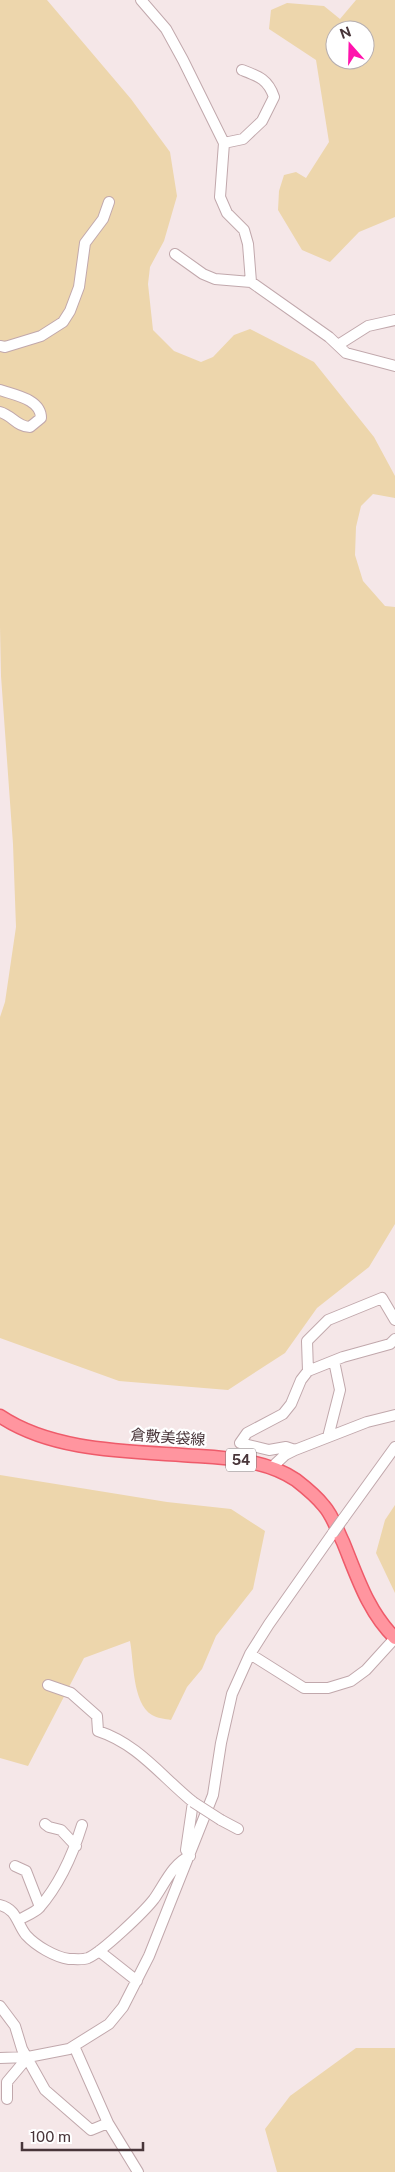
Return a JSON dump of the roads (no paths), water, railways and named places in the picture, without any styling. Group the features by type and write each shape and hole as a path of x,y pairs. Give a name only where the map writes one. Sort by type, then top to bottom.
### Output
{"main road":[{"name":"倉敷美袋線","path":"0,1416 11,1423 62,1442 104,1449 237,1459 271,1468 295,1480 324,1505 333,1520 370,1608 395,1638"}],"street":[{"path":"141,0 166,29 224,143 220,197 227,213 244,230 248,244 251,282"},
{"path":"224,143 243,139 262,121 274,97 265,80 242,70"},
{"path":"0,346 5,347 41,336 63,322 70,311 79,287 85,243 103,219 109,202"},
{"path":"176,254 204,274 215,279 251,282 338,345 346,353 395,366"},
{"path":"338,345 368,326 395,320"},
{"path":"0,390 36,404 41,411 41,418 30,427 24,427 7,414 0,412"},
{"path":"308,1371 307,1341 328,1320 382,1298 395,1320"},
{"path":"295,1450 286,1447 269,1450 240,1443 247,1433 283,1414 291,1404 301,1380 308,1371 390,1344 395,1339"},
{"path":"328,1436 340,1390 334,1361"},
{"path":"271,1468 285,1455 295,1450 367,1422 395,1415"},
{"path":"0,2058 28,2057 69,2049 109,2024 123,2007 137,1981 190,1856 213,1795 221,1743 232,1694 250,1654 395,1447"},
{"path":"250,1654 304,1688 328,1688 351,1681 366,1670 395,1638"},
{"path":"48,1685 71,1693 97,1716 98,1731 129,1745 152,1763 162,1776 193,1802 238,1829"},
{"path":"190,1856 186,1850 193,1802"},
{"path":"45,1824 61,1830 76,1846"},
{"path":"19,1920 40,1907 62,1874 76,1846 82,1825"},
{"path":"0,1905 6,1906 19,1920 25,1934 33,1941 58,1956 69,1959 88,1958 99,1951 152,1901 181,1860 190,1856"},
{"path":"16,1866 26,1871 40,1907"},
{"path":"99,1951 137,1981"},
{"path":"0,2006 15,2026 22,2049 45,2090 91,2130 108,2123"},
{"path":"74,2046 108,2123 138,2172"},
{"path":"7,2098 7,2082 28,2057"}]}
